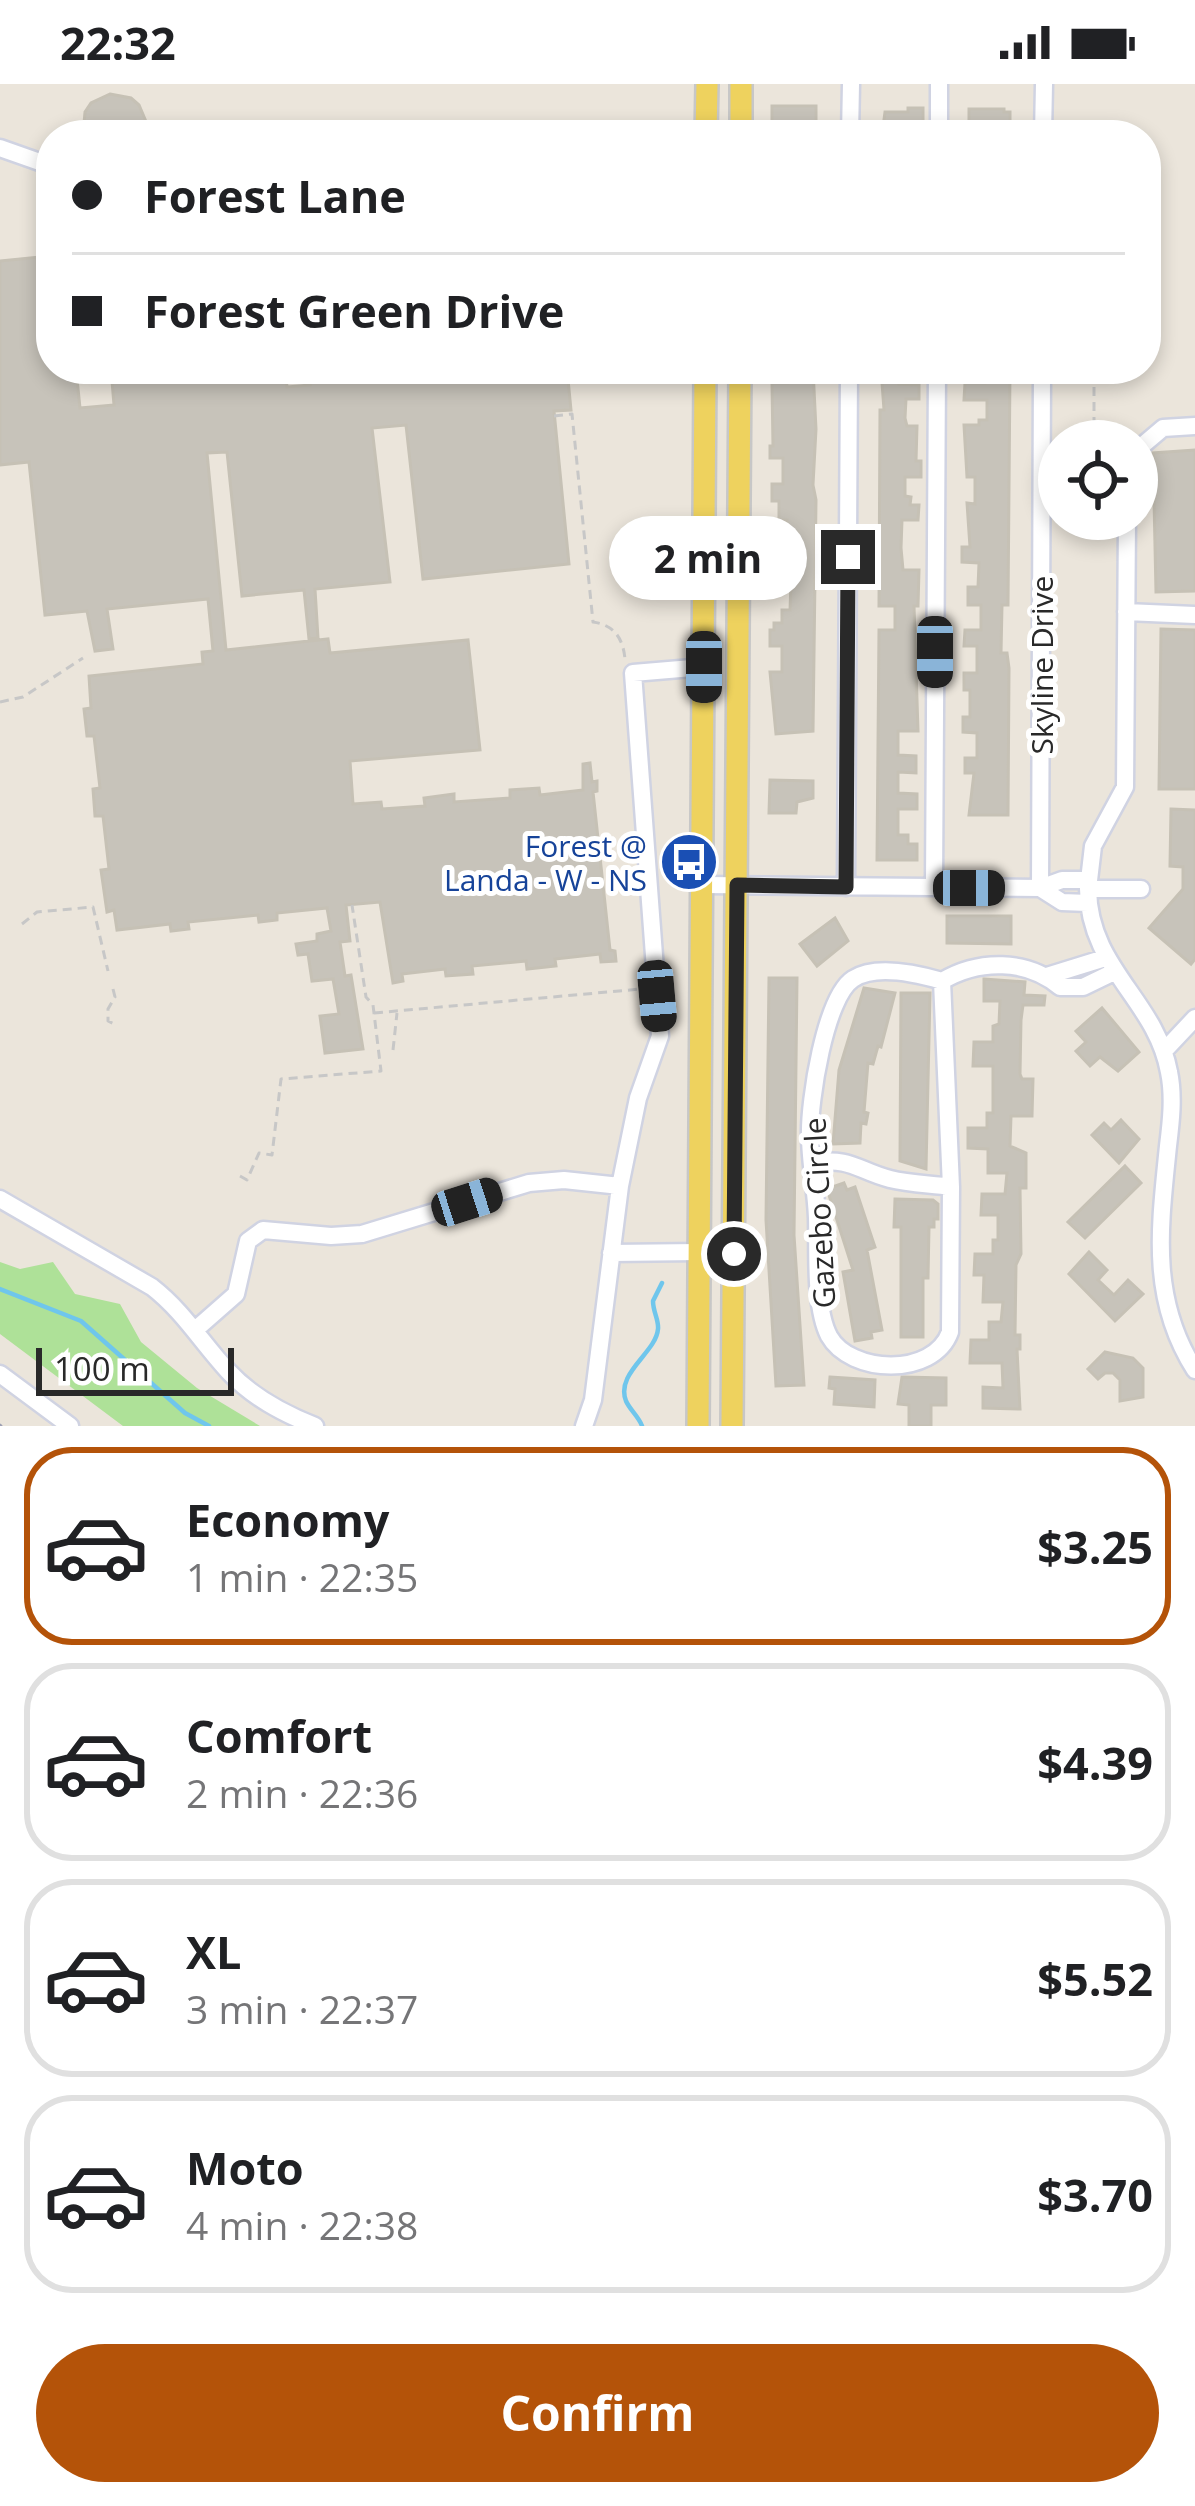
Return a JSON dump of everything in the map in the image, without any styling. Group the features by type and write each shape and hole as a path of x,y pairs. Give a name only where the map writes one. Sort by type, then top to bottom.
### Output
{"main road":[{"path":"706,84 706,120"},
{"path":"740,84 740,120"},
{"path":"698,1426 705,384"},
{"path":"732,1426 740,384"},
{"path":"704,667 739,667"},
{"path":"699,1252 734,1254"}],"street":[{"path":"850,84 850,120"},
{"path":"939,84 939,120"},
{"path":"1043,120 1044,84"},
{"path":"0,148 36,161"},
{"path":"846,887 849,384"},
{"path":"934,887 937,384"},
{"name":"Skyline Drive","path":"1040,888 1042,384"},
{"path":"1158,432 1195,426"},
{"path":"1126,540 1125,787 1093,846 1089,921 1109,965 1164,1051 1171,1103 1159,1269 1172,1327 1193,1362"},
{"path":"1126,612 1195,615"},
{"path":"584,1426 592,1400 620,1186 638,1098 660,1036 633,673 704,667"},
{"path":"702,885 1040,888 1062,902 1088,891 1141,889"},
{"name":"Gazebo Circle","path":"943,981 951,1187 950,1333 944,1348 926,1362 860,1361 843,1354 827,1334 818,1284 810,1132 815,1084 840,992 855,976 891,972 943,981 961,970 1012,964 1047,976 1109,965"},
{"path":"1164,1051 1195,1018"},
{"path":"812,1163 859,1164 886,1178 951,1187"},
{"path":"195,1330 236,1294 248,1241 262,1230 362,1234 529,1183 564,1180 620,1186"},
{"path":"0,1199 144,1281 167,1299 240,1382 280,1411 315,1426"},
{"path":"611,1253 699,1252"},
{"path":"0,1375 70,1426"}],"path":[{"path":"1094,384 1094,420"},
{"path":"554,416 572,414 592,622 606,624 620,637 626,670"},
{"path":"0,702 23,697 83,658"},
{"path":"240,1176 248,1180 259,1153 272,1155 281,1079 381,1070 352,904"},
{"path":"22,924 37,912 93,907 109,971"},
{"path":"374,1013 639,989 646,984"},
{"path":"113,989 108,1021 116,1025"},
{"path":"393,1050 398,1011"}],"green space":[{"path":"0,1262 20,1269 53,1262 75,1294 120,1304 141,1342 197,1388 260,1426 123,1426 0,1334"}],"building":[{"path":"110,94 131,98 145,120 84,120 91,103"},
{"path":"772,106 816,106 816,120 772,120"},
{"path":"908,108 923,108 923,120 884,120 885,112 908,112"},
{"path":"969,109 1010,112 1010,120 969,120"},
{"path":"36,257 36,384 78,384 80,408 114,405 112,384 568,384 571,410 554,411 569,564 423,579 406,425 372,428 390,582 315,589 318,638 309,639 304,590 242,596 227,452 207,453 226,650 328,639 330,653 468,640 480,750 350,761 353,804 381,802 382,809 425,806 424,798 454,794 454,802 510,798 510,790 539,788 540,795 583,790 583,764 590,763 592,782 597,781 593,792 610,950 615,951 616,961 601,962 600,954 555,959 556,966 527,969 526,961 472,966 473,974 446,976 445,969 402,974 403,981 393,983 380,902 346,905 350,941 340,942 345,976 351,975 363,1049 325,1053 320,1016 339,1014 333,979 312,981 308,954 298,955 296,944 317,941 317,934 331,931 327,908 277,913 277,920 259,922 258,915 188,922 189,929 171,931 170,924 117,930 114,910 107,912 101,870 109,869 103,816 95,816 93,789 100,788 94,736 87,736 84,709 91,708 89,676 203,664 202,652 213,651 208,599 107,609 113,649 95,651 87,611 45,615 29,462 0,465 0,261"},
{"path":"772,384 814,384 813,731 776,734 770,672 782,672 782,646 770,646 770,630 774,623 782,623 782,610 790,610 791,582 785,582 786,560 772,560 772,545 787,545 787,520 779,520 779,501 772,501 772,484 783,484 783,458 770,458"},
{"path":"882,384 919,385 919,399 906,399 905,418 907,426 917,426 916,461 921,461 921,477 905,477 905,496 911,497 910,505 919,505 918,520 902,520 901,548 903,570 919,570 918,606 914,606 918,731 898,731 898,755 916,756 916,773 898,772 898,793 917,794 917,809 898,809 898,835 908,835 908,844 917,844 917,860 877,860 879,630 895,630 895,606 879,606 880,410 884,410"},
{"path":"965,384 1010,384 1008,605 1002,605 1001,653 1007,653 1009,668 1008,815 969,815 974,773 965,773 965,758 977,758 977,733 963,732 963,717 970,717 970,690 964,690 964,673 977,673 977,646 964,646 965,630 981,630 981,605 968,605 968,587 978,587 979,563 962,562 962,547 970,547 967,503 975,504 975,477 967,477 964,425 987,420 987,400 964,400"},
{"path":"1195,450 1195,591 1156,592 1158,453"},
{"path":"1161,629 1195,630 1195,789 1159,789"},
{"path":"770,780 813,781 813,798 797,802 796,813 769,813"},
{"path":"1171,809 1195,810 1195,959 1191,964 1149,928 1183,889 1183,867 1170,866"},
{"path":"947,916 1011,916 1011,944 947,943"},
{"path":"835,918 848,941 817,966 800,944"},
{"path":"769,978 797,978 794,1235 804,1385 776,1386 766,1220"},
{"path":"984,979 1025,982 1024,995 1045,996 1044,1005 1023,1005 1021,1020 1020,1074 1022,1079 1033,1079 1032,1116 1011,1116 1010,1146 1026,1153 1026,1188 1020,1188 1021,1254 1016,1265 1020,1409 983,1408 983,1387 1003,1388 1002,1363 970,1363 971,1340 989,1340 989,1322 1001,1322 1003,1302 983,1302 984,1275 974,1275 975,1254 993,1254 993,1240 998,1240 998,1215 981,1215 982,1194 1005,1194 1007,1173 988,1173 988,1149 968,1148 968,1128 987,1128 987,1113 993,1113 993,1066 973,1066 974,1042 993,1042 993,1026 999,1024 1000,1001 984,1001"},
{"path":"864,988 895,993 881,1047 873,1064 868,1063 864,1112 868,1113 866,1124 861,1123 860,1143 833,1144 839,1070"},
{"path":"901,993 930,993 926,1169 900,1161"},
{"path":"1102,1008 1139,1052 1118,1071 1100,1057 1090,1066 1076,1051 1086,1042 1076,1031"},
{"path":"1121,1120 1139,1139 1119,1163 1092,1135 1104,1123 1111,1130"},
{"path":"1125,1166 1141,1183 1085,1238 1068,1222"},
{"path":"844,1183 847,1190 855,1187 875,1247 867,1250 882,1330 871,1332 872,1338 855,1341 843,1272 853,1270 827,1189"},
{"path":"895,1199 938,1204 938,1219 929,1227 928,1278 923,1278 923,1337 901,1337 901,1227 894,1227"},
{"path":"1089,1252 1107,1270 1098,1280 1114,1295 1128,1280 1143,1294 1115,1321 1069,1274"},
{"path":"1105,1352 1133,1358 1143,1368 1143,1397 1120,1401 1120,1380 1113,1373 1098,1379 1088,1369"},
{"path":"830,1377 875,1380 874,1407 834,1404"},
{"path":"902,1377 946,1378 946,1405 931,1405 931,1426 909,1426 909,1405 898,1404"}],"waterway":[{"path":"642,1426 624,1391 631,1372 656,1338 653,1301 662,1283"},
{"path":"0,1289 81,1321 185,1413 209,1426"}],"place":[{"name":"Forest @ Landa - W - NS","path":"689,862"}],"route":[{"path":"734,1254 737,885 846,887 848,557"}]}
